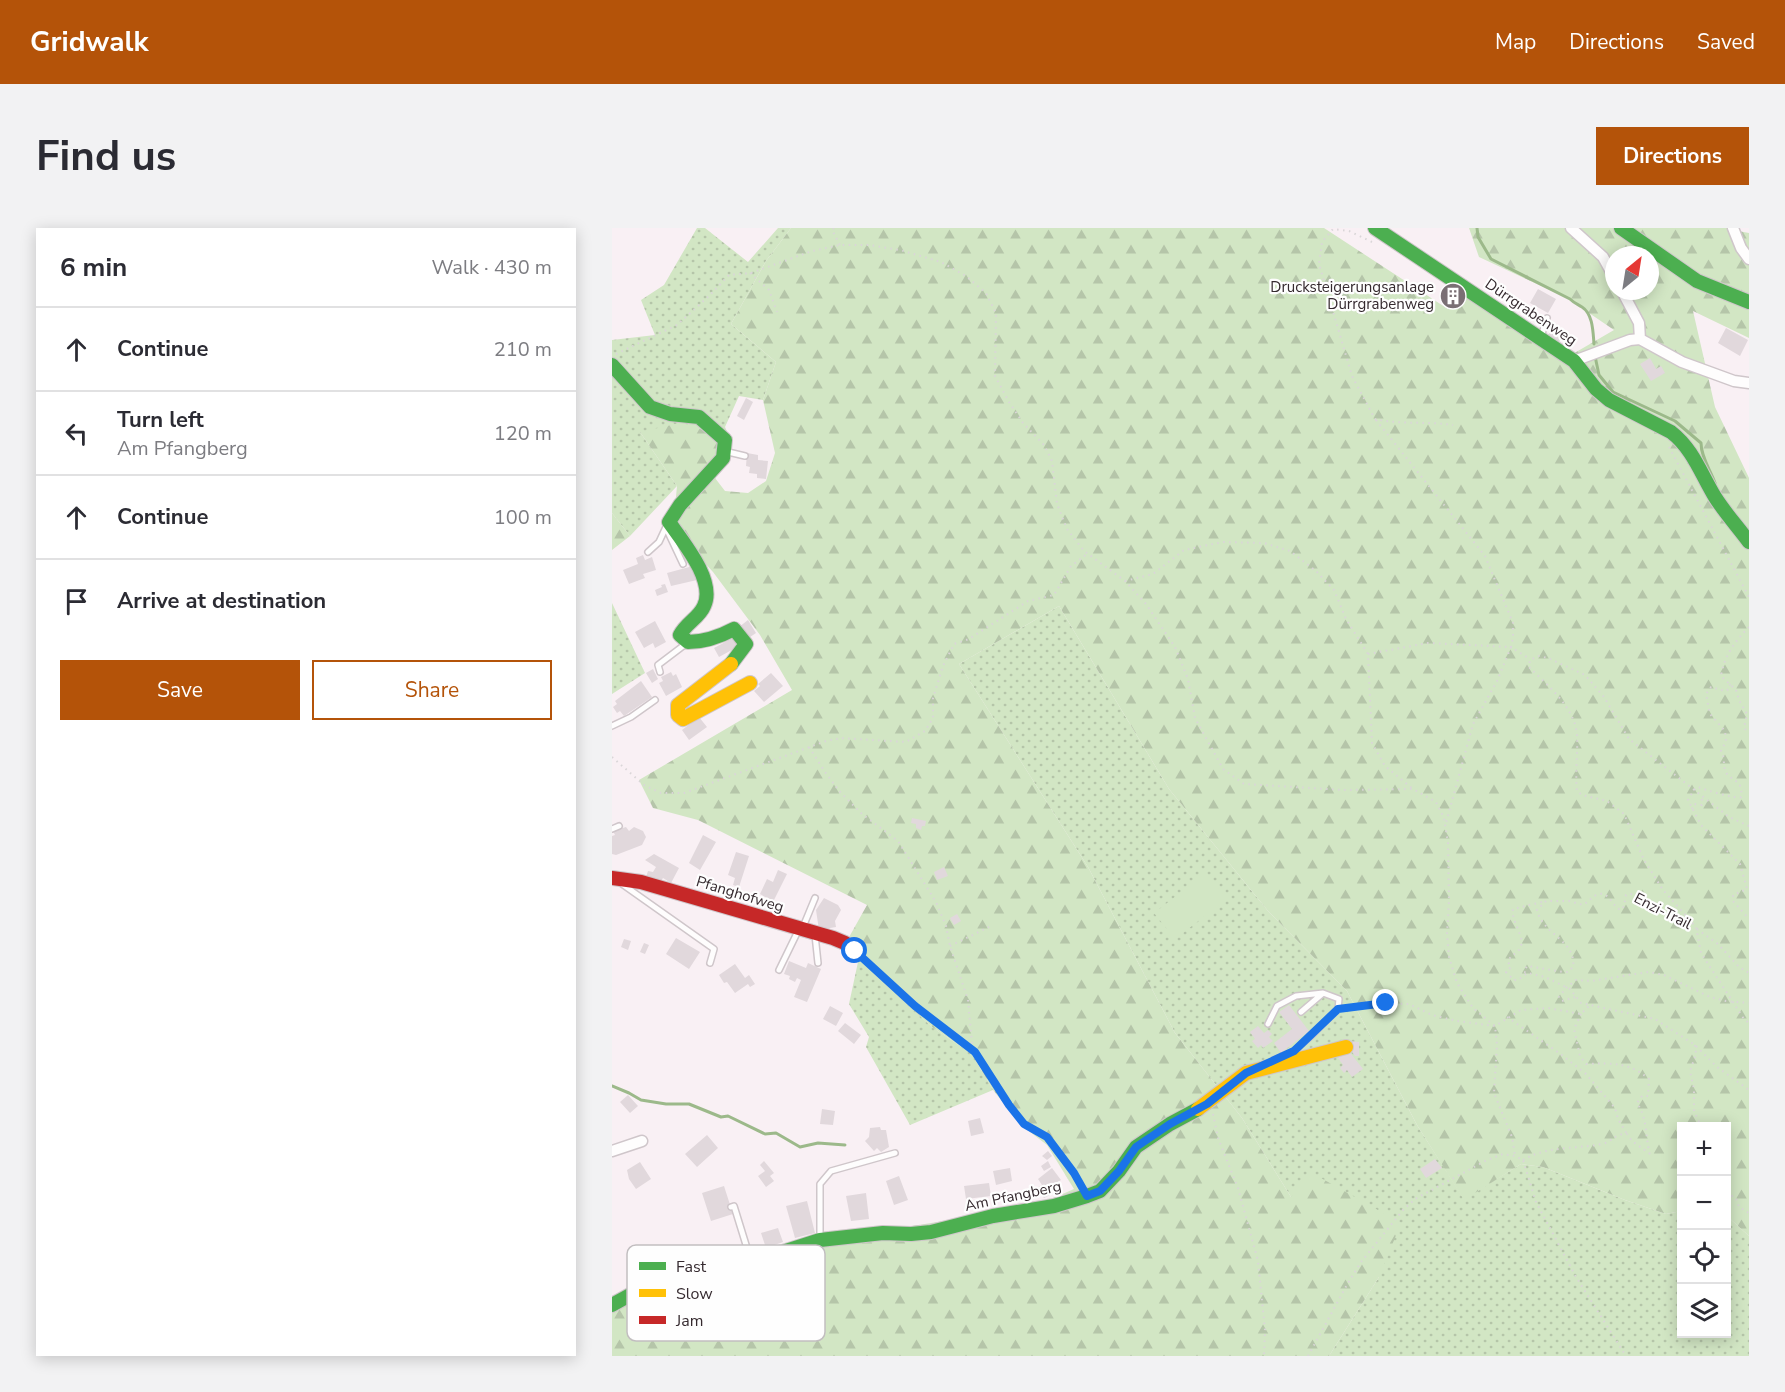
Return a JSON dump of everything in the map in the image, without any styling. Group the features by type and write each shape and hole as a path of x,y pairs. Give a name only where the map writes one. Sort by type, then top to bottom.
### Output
{"street":[{"name":"Dürrgrabenweg","path":"1375,228 1574,361 1596,389 1609,400 1671,432 1680,439 1689,449 1723,508 1749,542"},
{"path":"1571,228 1605,261"},
{"path":"1621,228 1697,281 1749,302"},
{"path":"1733,228 1740,248 1749,259"},
{"path":"1627,300 1639,323 1640,339"},
{"path":"1574,361 1630,340 1640,339 1682,362 1734,381 1749,383"},
{"path":"612,365 650,407 670,414 699,417 725,441 723,458 680,505 667,525 691,551 704,581 706,594 705,605 684,627 680,635 688,642 712,641 734,629 746,644 743,651 723,670 678,705 678,715 683,719 750,683"},
{"name":"Pfanghofweg","path":"613,878 641,882 832,938 845,943 855,951"},
{"name":"Am Pfangberg","path":"805,1245 820,1240 883,1233 931,1232 974,1220 1054,1206 1087,1196 1100,1191 1119,1171 1136,1147 1170,1124 1207,1104 1246,1073 1346,1047"},
{"path":"612,1151 642,1142"},
{"name":"Am Pfangberg","path":"612,1305 627,1297"}],"lane":[{"path":"1540,339 1547,318"},
{"path":"724,451 745,456"},
{"path":"648,552 659,542 667,525"},
{"path":"667,525 682,564"},
{"path":"660,672 658,665 688,642"},
{"path":"612,726 631,717 656,700"},
{"path":"612,829 619,826"},
{"path":"613,878 714,949 710,963"},
{"path":"778,970 805,931 815,898"},
{"path":"805,931 818,963"},
{"path":"1302,1012 1323,993"},
{"path":"1246,1073 1294,1051 1338,1009 1339,999 1323,993 1296,996 1277,1006 1268,1024"},
{"path":"820,1240 820,1184 831,1171 896,1153"},
{"path":"731,1207 734,1206 747,1245"}],"path":[{"path":"834,228 832,230 840,245"},
{"path":"1378,246 1349,231 1331,229 1322,242 1319,264 1352,376 1375,419 1485,556 1513,623 1511,647 1497,681 1473,724 1445,826"},
{"path":"612,355 677,325 729,275 750,273 812,251 840,245 869,245 900,250 942,262 966,276 986,293 996,313 995,376 1018,416 1044,445 1052,461 1057,504 1068,529 1087,554 1125,581 1146,604 1175,647 1188,679 1195,718 1223,769 1244,784 1344,790 1413,789"},
{"path":"750,273 770,290 777,312"},
{"path":"1375,419 1393,423 1423,422 1453,425"},
{"path":"1665,442 1674,452 1716,539 1749,597"},
{"path":"1125,581 1153,574 1184,550 1223,542 1264,543 1290,551 1334,590 1346,619 1368,654 1372,743 1385,766 1413,789 1436,802 1444,818 1448,843 1449,901 1446,934 1449,957 1457,983 1473,1008 1495,1026 1497,1045 1494,1093 1512,1137 1515,1156"},
{"path":"612,757 644,785 661,793 684,794 809,747 841,738 906,742 925,731 933,718 933,698 943,666 954,644 969,639 1028,602 1054,595 1071,566 1087,554"},
{"path":"1749,627 1728,652 1721,676 1736,690 1739,700 1746,709 1744,728 1749,733"},
{"path":"1368,654 1428,643 1511,647 1530,659"},
{"path":"1530,659 1539,656 1548,658 1585,675 1604,697 1629,739 1729,817 1749,826"},
{"path":"1530,659 1529,667 1563,702 1571,715 1577,734 1575,771 1577,791 1582,795 1607,801 1624,814 1644,860 1662,890 1696,927 1701,953 1749,1023"},
{"path":"1730,684 1729,689 1725,691 1711,687 1706,694 1710,714 1725,731 1726,741 1721,751 1725,769 1736,779 1742,789 1741,797 1733,798 1724,793 1710,792 1698,787 1688,800 1701,825 1740,864 1747,889 1733,895 1733,901 1749,920"},
{"path":"809,747 840,792 862,814 898,841 936,902 946,926 950,946 968,1000 975,1052 1009,1105 1024,1124 1047,1137 1074,1173 1087,1196"},
{"path":"1692,809 1694,804 1702,805 1701,796"},
{"name":"Enzi-Trail","path":"1546,902 1569,901 1583,905 1595,896 1604,894 1608,895 1614,906 1621,910 1626,895 1631,894 1675,919 1689,921 1718,944 1739,967 1749,973"},
{"path":"1526,974 1524,970 1527,966 1563,972 1568,972 1573,967 1573,957 1568,947 1543,925 1539,916 1537,910 1546,902"},
{"path":"1546,902 1513,909 1512,915 1522,943 1517,953 1510,956 1508,962 1510,967 1506,972 1514,980 1526,974 1545,977 1566,988 1581,1003 1655,1019 1695,1045 1717,1067 1749,1090"},
{"path":"950,946 991,926"},
{"path":"855,951 915,1006 975,1052"},
{"path":"1575,997 1562,1001 1559,997 1576,980 1591,981 1648,972 1671,977 1698,993 1710,997 1749,1003"},
{"path":"1338,1009 1386,1003 1410,1004 1432,1015 1495,1026 1521,1010 1548,1008 1581,1014"},
{"path":"1507,1017 1562,1054 1586,1074 1615,1108 1618,1119 1632,1141 1650,1155 1646,1140 1645,1116 1637,1102 1642,1096 1648,1096 1649,1079 1634,1068 1616,1064 1586,1064 1580,1056 1574,1029 1581,1014 1590,1005"},
{"path":"1695,1045 1696,1054 1690,1071 1694,1089 1694,1111 1699,1122"},
{"path":"1213,1113 1218,1138 1238,1188 1258,1261 1266,1330 1264,1356"},
{"path":"1523,1160 1534,1153 1605,1144 1617,1135 1627,1134"},
{"path":"1308,1356 1361,1262 1403,1210 1415,1199 1487,1160 1503,1154 1523,1160 1536,1202 1581,1285 1626,1356"},
{"path":"1731,1196 1736,1198 1739,1207 1749,1214"}],"green space":[{"path":"697,228 705,228 748,262 778,228 791,228 766,261 731,324 776,362 763,400 739,396 725,427 730,438 640,432 677,486 630,536 612,513 612,340 655,335 641,300 664,285"},
{"path":"791,228 1324,228 1448,309 1472,292 1571,355 1614,330 1567,298 1479,257 1469,228 1738,228 1738,231 1749,233 1749,338 1693,311 1715,407 1749,478 1749,1236 1731,1220 1731,1122 1677,1122 1677,1212 1666,1214 1543,1167 1521,1164 1464,1200 1417,1125 1347,991 1268,911 1169,789 1059,606 959,664 1088,867 1175,1033 1242,1118 1291,1197 1312,1173 1401,1223 1379,1277 1329,1356 612,1356 612,1306 627,1301 627,1341 825,1341 825,1245 786,1245 837,1230 900,1228 1011,1210 1044,1202 1074,1189 1047,1145 1021,1125 993,1090 972,1054 932,1027 881,980 861,948 848,939 867,905 698,820 653,808 639,780 792,690 760,635 713,572 673,528 677,486 640,432 680,423 730,438 715,478 725,491 748,493 766,481 775,453 763,400 776,362 731,324 766,261"},
{"path":"612,513 630,536 612,550"},
{"path":"612,603 645,673 612,694"},
{"path":"1059,606 1169,789 1268,911 1347,991 1417,1125 1464,1199 1521,1164 1543,1167 1666,1214 1677,1212 1677,1338 1731,1338 1731,1220 1749,1236 1749,1356 1329,1356 1379,1277 1291,1197 1242,1118 1175,1033 1088,867 959,664"},
{"path":"1206,873 1227,899 1175,939 1154,913"},
{"path":"861,948 881,980 932,1027 972,1054 993,1090 910,1125 866,1047 869,1037 849,1004"}],"building":[{"path":"1538,289 1556,299 1548,313 1530,303"},
{"name":"Drucksteigerungsanlage Dürrgrabenweg","path":"1451,291 1458,295 1454,301 1448,297"},
{"path":"1510,303 1515,307 1512,311 1507,308"},
{"path":"1555,325 1565,331 1559,342 1548,335"},
{"path":"1726,328 1748,340 1740,356 1718,343"},
{"path":"1650,358 1656,369 1661,366 1665,373 1651,381 1640,364"},
{"path":"746,398 753,402 744,420 737,416"},
{"path":"747,453 758,455 758,460 768,461 766,479 757,478 757,474 749,473 750,467 746,466"},
{"path":"643,555 645,560 652,557 656,570 643,574 645,578 629,584 623,570 638,564 636,558"},
{"path":"693,566 697,580 671,586 667,573"},
{"path":"665,584 668,592 657,596 655,590"},
{"path":"748,620 756,633 747,639 739,627"},
{"path":"655,621 666,642 655,648 653,643 644,648 635,632"},
{"path":"731,635 741,645 719,657 714,648 727,641 726,638"},
{"path":"653,669 658,679 652,683 646,673"},
{"path":"671,672 673,676 676,674 682,687 666,696 659,683 663,681 661,677"},
{"path":"771,673 783,686 764,702 754,691 760,686 758,684"},
{"path":"641,681 652,697 624,716 620,711 617,713 613,707 617,704 615,701"},
{"path":"699,717 707,727 689,740 682,730"},
{"path":"912,818 926,821 925,826 922,826 921,830 916,828 916,824 911,823"},
{"path":"626,827 629,831 634,827 643,831 646,837 642,845 616,855 612,854 612,836 615,835 613,831"},
{"path":"703,835 716,842 700,870 689,863"},
{"path":"736,852 749,856 739,887 733,885 735,878 728,875"},
{"path":"654,854 679,868 671,883 663,878 659,884 645,880 648,871 653,872 656,867 645,860"},
{"path":"944,867 948,876 937,880 934,872"},
{"path":"778,870 787,874 770,908 764,905 767,898 760,894 767,879 773,882"},
{"path":"824,898 838,905 841,910 835,921 836,927 819,930 816,910"},
{"path":"957,914 961,921 954,925 950,918"},
{"path":"676,938 700,952 689,969 666,954"},
{"path":"624,939 631,941 628,950 621,947"},
{"path":"644,943 649,945 645,954 640,952"},
{"path":"789,961 806,968 808,963 821,969 807,1002 794,997 801,980 797,978 795,982 789,979 790,976 784,974"},
{"path":"735,964 745,978 749,975 755,984 750,987 748,984 735,993 719,975"},
{"path":"1289,1005 1309,1031 1281,1053 1274,1043 1292,1029 1279,1012"},
{"path":"830,1006 843,1013 836,1026 823,1019"},
{"path":"845,1023 861,1035 854,1044 838,1031"},
{"path":"1258,1026 1264,1033 1268,1030 1272,1034 1269,1037 1273,1041 1263,1048 1261,1045 1258,1048 1252,1041 1255,1039 1250,1032"},
{"path":"1349,1041 1359,1042 1359,1056 1355,1056 1349,1048"},
{"path":"1348,1050 1363,1069 1352,1077 1347,1070 1344,1073 1340,1068 1343,1065 1338,1058"},
{"path":"628,1095 638,1106 630,1113 620,1102"},
{"path":"822,1109 835,1111 833,1125 820,1124"},
{"path":"980,1118 984,1133 971,1136 968,1121"},
{"path":"880,1127 881,1130 886,1130 889,1147 881,1152 877,1148 874,1151 865,1141 869,1137 870,1128"},
{"path":"707,1135 718,1148 697,1167 685,1154"},
{"path":"1048,1151 1052,1156 1047,1160 1042,1156"},
{"path":"1435,1159 1442,1168 1426,1178 1420,1169"},
{"path":"764,1161 774,1173 770,1176 774,1181 766,1187 758,1176 765,1171 760,1165"},
{"path":"1048,1161 1051,1167 1044,1171 1041,1166"},
{"path":"640,1162 651,1179 636,1189 629,1179 627,1170"},
{"path":"1010,1168 1012,1181 996,1185 993,1171"},
{"path":"1052,1168 1061,1180 1048,1188 1052,1194 1044,1198 1037,1188 1042,1185 1038,1179"},
{"path":"899,1176 908,1200 894,1205 886,1181"},
{"path":"989,1183 991,1196 966,1199 964,1186"},
{"path":"724,1186 733,1214 711,1221 702,1193"},
{"path":"866,1193 869,1219 851,1221 846,1196"},
{"path":"807,1201 815,1233 795,1238 786,1206"},
{"path":"778,1228 783,1242 765,1245 761,1233"}],"waterway":[{"path":"1477,228 1478,237 1491,259 1570,299 1586,310 1592,324 1594,344"},
{"path":"1595,356 1599,375 1613,392 1675,421 1701,443 1704,458 1715,483"},
{"path":"612,1086 641,1100 666,1104 689,1104 721,1117 728,1116 765,1134 776,1133 800,1147 818,1143 845,1145"}],"traffic: fast":[{"path":"1375,228 1574,361 1596,389 1609,400 1671,432 1691,454 1719,503 1749,542"},
{"path":"1621,228 1697,281 1749,302"},
{"path":"612,365 650,407 670,414 699,417 725,440 723,458 680,505 669,522 696,562 706,585 707,596 704,606 680,635 688,642 694,642 734,629 746,644 731,664"},
{"path":"804,1245 820,1240 883,1233 931,1232 993,1216 1054,1206 1087,1196 1100,1191 1119,1171 1136,1147 1170,1124 1198,1109"},
{"path":"612,1305 627,1297"}],"traffic: slow":[{"path":"731,664 678,705 678,715 683,719 750,683"},
{"path":"1198,1109 1246,1073 1346,1047"}],"traffic: jam":[{"path":"612,878 641,882 833,938 845,943 855,951"}],"place":[{"name":"Drucksteigerungsanlage Dürrgrabenweg","path":"1453,296"}],"route":[{"path":"855,951 915,1006 975,1052 1009,1105 1024,1124 1047,1137 1074,1173 1087,1196 1100,1191 1119,1171 1136,1147 1170,1124 1207,1104 1246,1073 1294,1051 1338,1009 1386,1003"}]}
